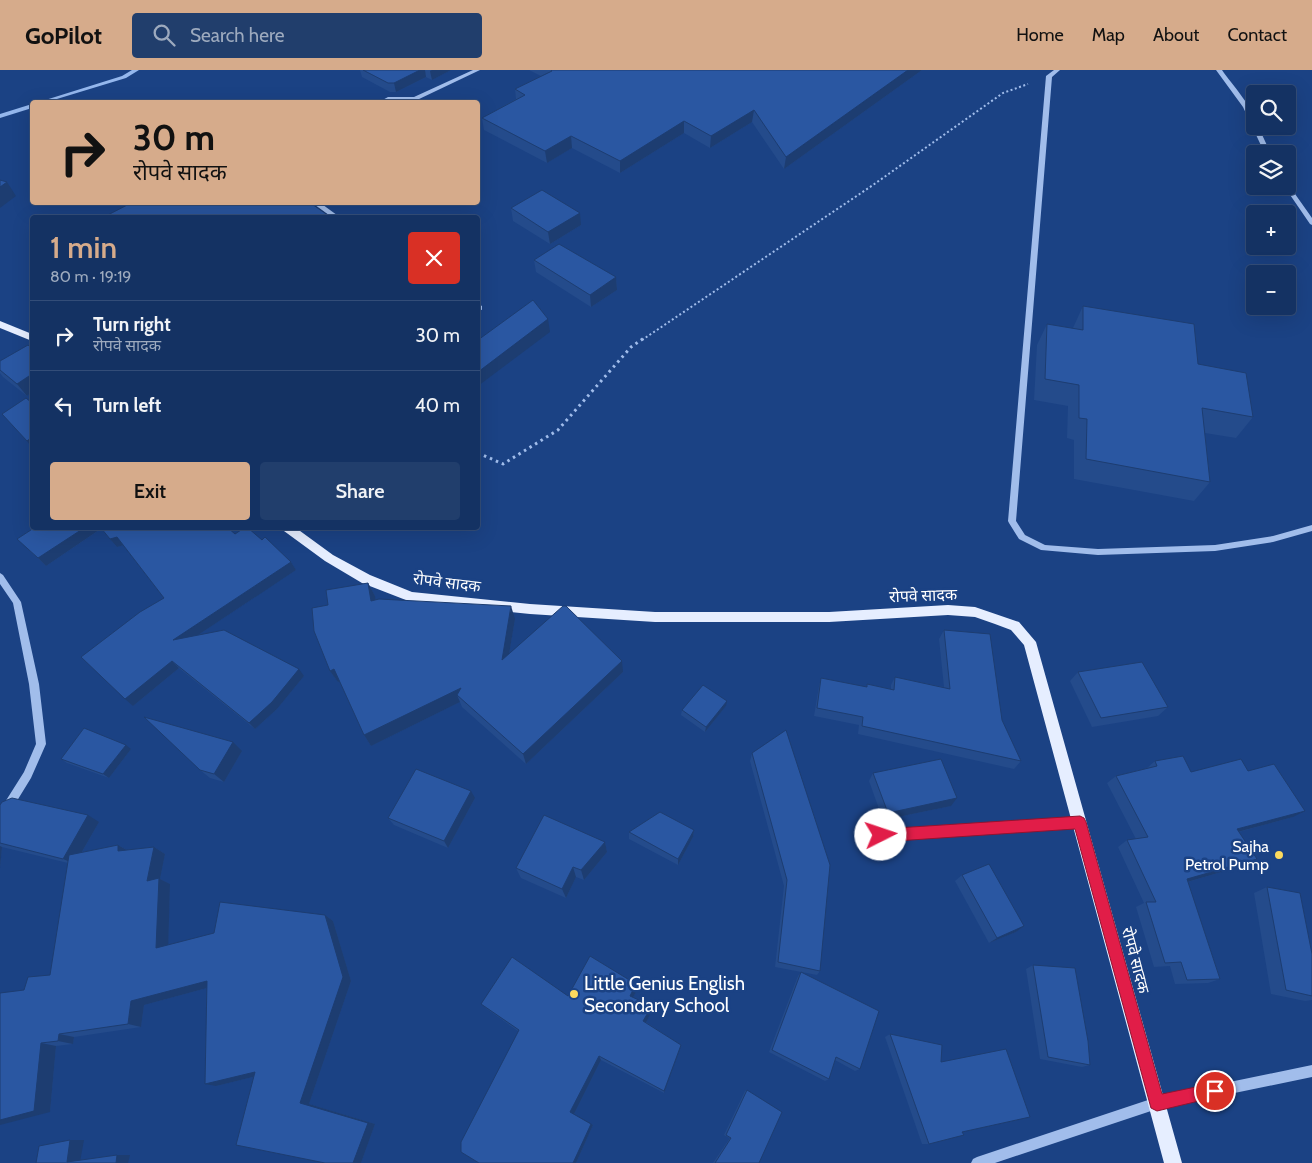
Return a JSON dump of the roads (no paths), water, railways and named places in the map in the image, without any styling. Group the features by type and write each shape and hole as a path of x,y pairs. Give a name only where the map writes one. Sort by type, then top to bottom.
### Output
{"main road":[{"path":"0,324 30,337"},
{"name":"रोपवे सादक","path":"291,530 328,558 366,579 411,597 530,610 655,617 829,617 948,610 974,612 1015,626 1030,642 1173,1163"}],"street":[{"path":"1057,70 1049,76 1012,521 1022,537 1044,548 1098,552 1215,548 1273,539 1312,528"},
{"path":"1219,70 1246,107"},
{"path":"1293,195 1312,222"},
{"path":"318,205 334,215"},
{"path":"0,577 17,602 34,684 41,744 28,775 0,819"},
{"path":"862,837 1080,822"},
{"path":"977,1163 1157,1103 1312,1071"}],"lane":[{"path":"386,100 415,99 477,70"}],"waterway":[{"path":"49,100 124,77 136,70"},
{"path":"0,116 30,107"}],"place":[{"name":"Sajha Petrol Pump","path":"1279,855"},
{"name":"Little Genius English Secondary School","path":"574,994"}]}
